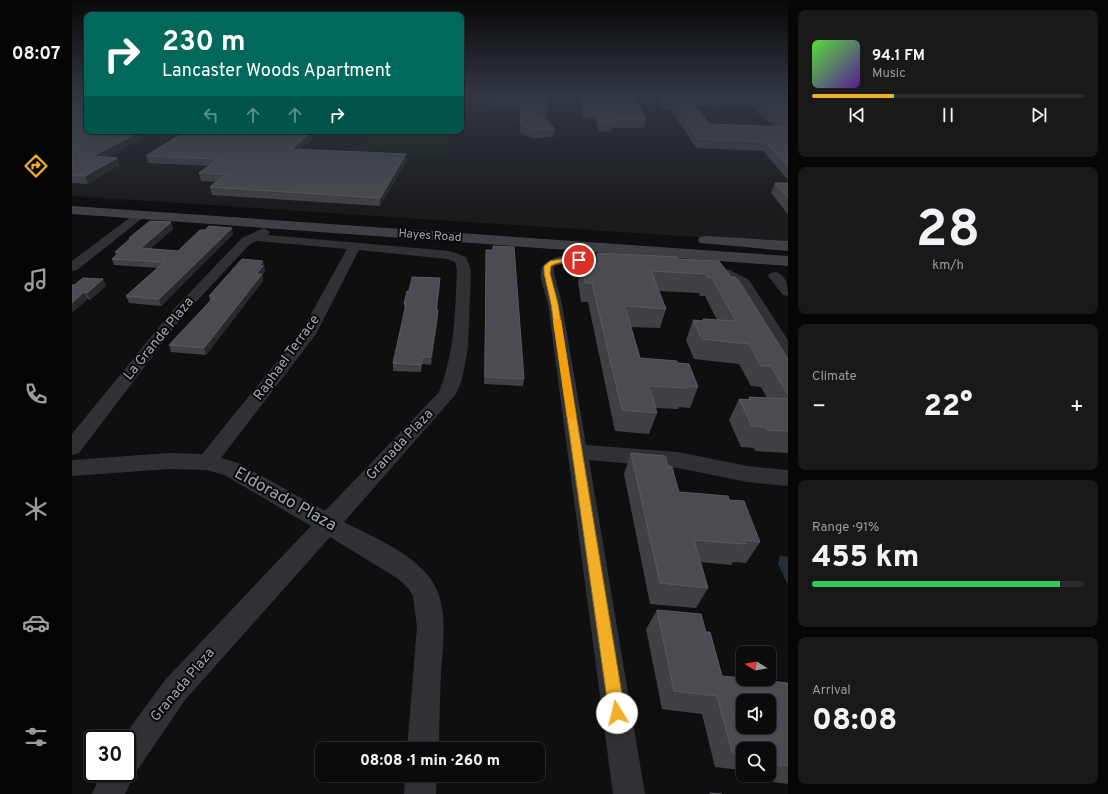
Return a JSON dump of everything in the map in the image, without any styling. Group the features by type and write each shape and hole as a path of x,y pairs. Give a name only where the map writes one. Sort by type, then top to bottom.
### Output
{"street":[{"path":"72,198 298,212"},
{"name":"Hayes Road","path":"72,210 140,215 359,239 428,236 565,253 708,256 788,261"},
{"path":"72,267 140,215"},
{"path":"359,239 382,228 386,222 384,218"},
{"path":"428,236 426,231 429,227 451,223"},
{"name":"Granada Plaza","path":"136,745 175,690 447,394 456,375 461,349 464,270 461,260 450,255 359,239 261,228"},
{"name":"La Grande Plaza","path":"72,448 178,313 246,241 261,228"},
{"name":"Raphael Terrace","path":"207,462 308,334 359,239"},
{"path":"694,239 788,246"},
{"path":"72,253 89,254"},
{"path":"629,794 555,304 547,273 548,266 565,253 632,264"},
{"path":"708,256 716,270"},
{"path":"695,269 716,270 735,276 744,283 788,352"},
{"path":"775,276 788,292"},
{"path":"577,452 678,460 747,474 788,478"},
{"name":"Eldorado Plaza","path":"72,468 169,461 207,462 232,469 251,478 389,559 408,572 419,582 427,596 432,636 424,742"},
{"path":"108,794 114,782"},
{"path":"420,794 421,782"}],"shaded area":[{"path":"72,132 84,132 84,134 464,134 464,132 788,132 788,243 72,196"},
{"path":"369,134 455,134 447,155 356,150"},
{"path":"780,555 788,557 788,585 778,564"}],"building":[{"path":"72,132 84,132 84,134 135,134 93,156 117,158 85,176 72,175"},
{"path":"693,132 788,132 788,166 766,142 698,139"},
{"path":"181,134 309,134 292,149 406,154 380,198 210,187 226,174 199,173 218,159 146,156"},
{"path":"775,183 788,183 788,198"},
{"path":"150,221 171,222 141,248 178,251 200,230 205,230 209,226 232,228 159,299 126,296 164,262 112,259 120,252 115,252 131,238 129,238"},
{"path":"493,246 514,247 524,379 485,377 486,250 493,250"},
{"path":"597,253 677,257 678,259 719,261 731,277 735,277 739,281 788,359 788,395 771,366 761,366 749,344 702,339 693,320 703,321 703,319 736,321 712,278 707,277 706,274 651,271 666,309 625,306 640,358 677,361 678,363 689,364 698,387 686,386 687,388 649,386 657,413 622,410 592,283 585,283 581,263 600,264"},
{"path":"242,259 263,261 260,265 263,266 256,274 262,274 204,348 169,345 215,296 209,296"},
{"path":"412,277 440,278 436,310 438,310 431,357 422,357 421,365 393,363 406,304 404,304"},
{"path":"83,278 103,279 87,293 84,292 72,303 72,285"},
{"path":"749,397 788,399 788,431 767,430 765,427 752,426 739,399 751,400"},
{"path":"631,453 665,456 668,466 672,467 679,492 728,496 729,500 744,501 760,542 743,540 745,544 694,540 708,588 660,583"},
{"path":"657,610 701,614 706,632 710,632 722,676 736,677 736,686 776,686 776,682 787,683 788,766 776,765 776,742 736,742 736,752 732,752 717,696 674,691"}],"slow traffic":[{"path":"557,320 572,416"}],"route":[{"path":"579,260 561,260 553,262 548,266 547,273 555,304 617,713"}]}
